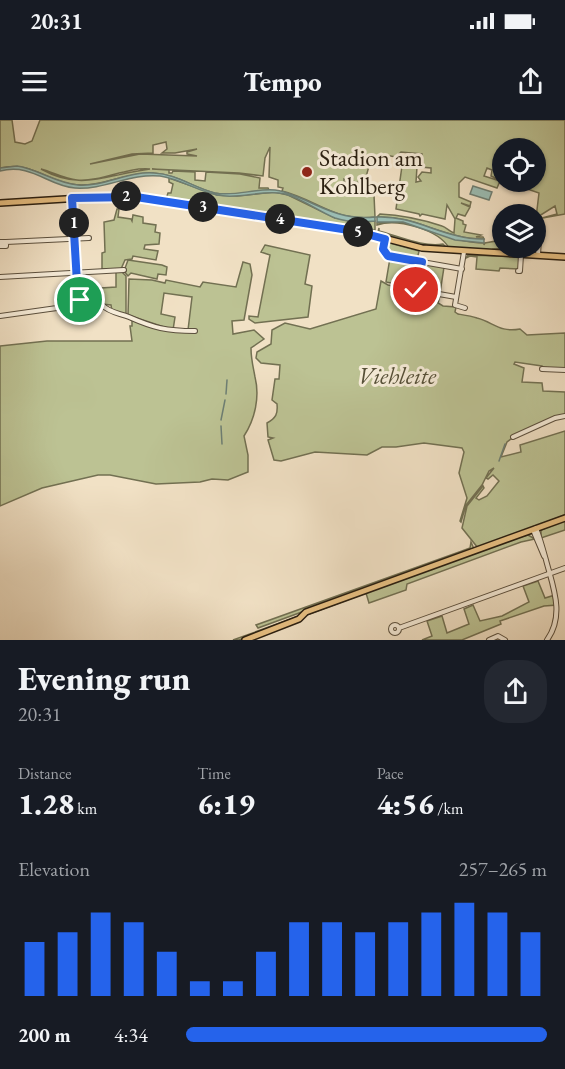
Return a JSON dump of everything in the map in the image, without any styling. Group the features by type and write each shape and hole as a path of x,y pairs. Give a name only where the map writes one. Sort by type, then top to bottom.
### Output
{"main road":[{"path":"0,203 72,198 136,197 355,231 422,248 492,253"},
{"path":"546,256 565,257"},
{"path":"245,640 300,619 306,612 565,518"}],"street":[{"path":"72,198 78,300"},
{"path":"0,244 6,246 6,242 89,238"},
{"path":"385,239 383,249 388,256 462,269"},
{"path":"464,252 455,305 465,308"},
{"path":"518,271 520,271 521,258"},
{"path":"422,262 416,290 456,297"},
{"path":"0,277 123,270"},
{"path":"71,306 72,302 78,300 83,301 85,305"},
{"path":"0,316 71,306 78,310 84,308 85,305 102,305 110,312 148,326 172,331 195,331"},
{"path":"542,369 565,370"},
{"path":"513,437 565,416"},
{"path":"535,529 537,540 545,556"},
{"path":"535,529 556,589 559,606 556,625 547,640"},
{"path":"524,533 537,540"},
{"path":"399,628 565,568"},
{"path":"489,640 498,636 505,640"}],"green space":[{"path":"0,120 12,120 15,142 25,144 32,141 40,120 565,120 565,214 546,217 557,214 555,206 546,212 546,204 538,204 539,193 536,192 546,192 546,138 492,138 492,170 487,168 484,176 492,178 492,186 465,177 459,183 459,197 471,202 470,206 461,203 470,207 465,216 458,214 456,218 466,225 464,232 481,235 476,237 484,239 457,236 391,217 377,217 380,214 396,215 427,221 454,233 455,219 447,205 445,219 422,214 420,216 396,209 402,166 417,167 416,182 421,181 418,177 422,172 431,173 431,168 421,167 422,154 401,152 396,157 385,155 381,166 375,164 374,167 369,166 364,184 344,179 344,182 369,189 374,195 375,217 361,218 337,213 282,191 283,188 278,187 278,180 269,177 270,147 265,158 263,176 239,173 152,169 169,170 169,173 173,171 195,172 195,180 205,181 206,172 240,174 260,178 259,188 269,190 235,194 214,193 177,178 153,173 142,173 82,185 61,182 29,169 11,166 0,168","holes":["166,142 167,149 162,153 197,149 187,152 187,154 197,156 140,154 90,164 132,154 153,153 153,145","41,169 74,179 56,176","150,169 95,180 86,180"]},
{"path":"169,178 217,195 237,196 274,192 288,195 335,218 375,221 375,230 166,199 168,193 171,193 173,184 169,182"},
{"path":"117,209 119,209 118,217 132,221 133,215 143,217 143,223 156,225 155,232 160,233 159,244 145,245 144,249 158,251 156,260 133,256 132,259 125,260 121,269 102,269 102,253 105,252 104,222 114,220"},
{"path":"393,221 416,226 460,240 484,243 484,245 492,242 492,252 450,249 457,249 449,248 436,236 417,227 396,223 377,225 377,223"},
{"path":"379,228 379,231 411,241 443,244 446,247 418,245 378,232"},
{"path":"386,242 419,251 417,260 387,254 384,250"},
{"path":"265,245 310,255 305,284 312,286 308,317 255,323 249,319 249,316 258,317 270,255 261,252"},
{"path":"468,255 520,258 519,269 500,268 499,271 476,269 477,257 466,258"},
{"path":"390,258 421,263 415,288 386,282"},
{"path":"128,260 162,265 167,267 166,275 158,274 157,279 131,273 128,276 124,271"},
{"path":"243,262 250,264 252,275 244,320 232,321 233,334 254,330 264,339 251,348 257,400 254,415 244,436 248,455 248,472 228,480 212,479 200,482 156,484 110,475 98,475 42,488 0,506 0,346 47,341 132,341 130,326 132,326 132,321 129,318 158,328 173,330 128,315 129,279 165,283 166,280 200,287 203,282 236,287","holes":["164,293 192,297 188,330 173,330 175,317 161,314"]},
{"path":"423,263 444,267 440,293 418,288"},
{"path":"116,271 121,271 126,276 126,315 112,311 111,305 101,304 101,288 116,287"},
{"name":"Viehleite","path":"381,281 388,285 440,295 438,303 443,306 456,307 455,312 458,314 483,320 507,330 520,329 527,335 565,333 565,369 544,368 515,362 514,364 524,368 522,382 542,383 543,391 565,392 565,415 520,432 507,442 501,457 521,452 520,445 565,431 565,515 478,548 462,528 467,506 483,486 484,488 476,498 479,500 487,496 499,481 493,475 486,478 494,468 489,471 482,485 466,505 461,522 467,498 459,473 464,452 462,448 424,443 382,447 367,455 315,452 281,461 274,460 268,440 273,438 268,437 267,423 277,413 277,404 272,400 275,379 279,379 280,365 261,363 256,358 257,352 271,344 272,330 285,323 310,329 376,309"},
{"path":"565,520 565,530 541,538 541,530"},
{"path":"528,535 535,539 521,542 407,584 406,590 369,603 366,593 239,640 233,640 512,539"},
{"path":"471,542 474,549 258,628 256,625 470,548"},
{"path":"538,581 545,598 555,595 557,605 544,606 500,621 501,624 462,640 422,640 432,636 427,621 442,616 447,633 469,624 464,609 473,605 480,621 502,616 529,602 523,586"}],"water":[{"path":"17,166 62,182 78,185 97,184 135,174 154,173 178,178 215,193 279,191 338,214 365,218 375,217 375,221 339,219 285,194 217,195 160,176 138,177 97,187 75,188 31,172 11,169 0,171 0,168"},
{"path":"473,186 492,192 489,200 470,194"},
{"path":"377,217 391,217 457,236 484,239 484,243 455,240 403,222 377,222"}],"waterway":[{"path":"226,394 227,380"},
{"path":"221,420 225,400"},
{"path":"221,426 222,444"},
{"path":"499,461 505,444"}],"place":[{"name":"Stadion am Kohlberg","path":"307,172"}],"route":[{"path":"80,300 78,300 72,198 114,196 136,197 357,231 385,239 383,249 388,256 422,262 416,290"}]}
